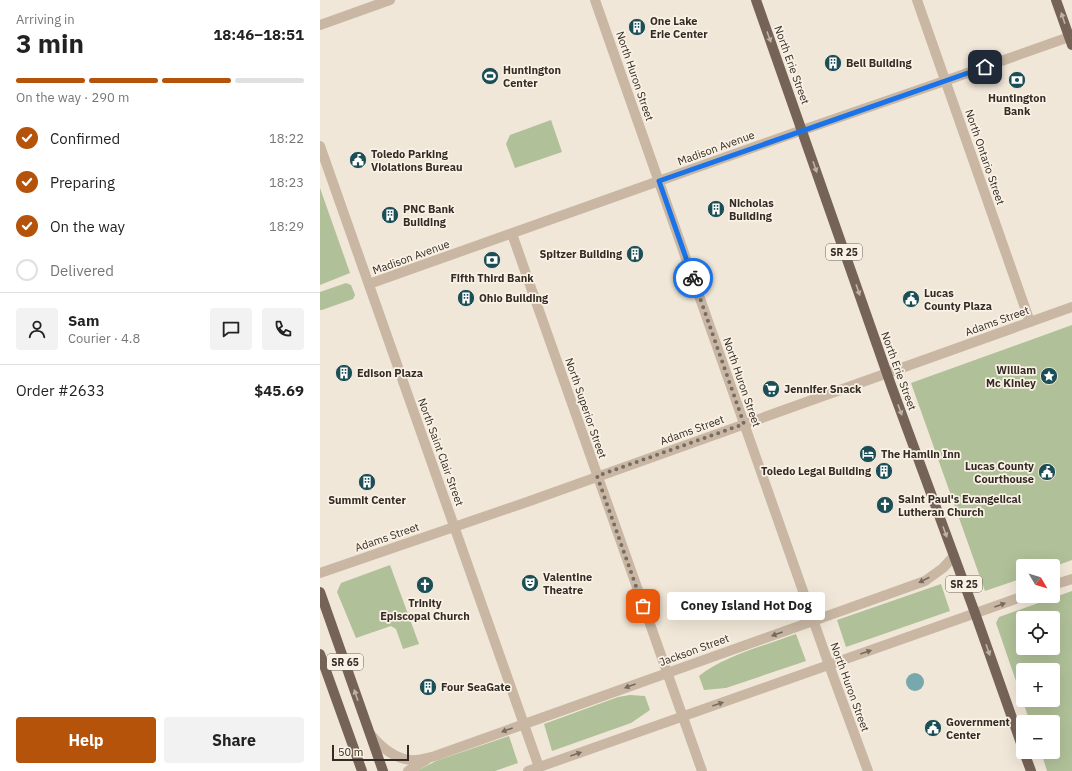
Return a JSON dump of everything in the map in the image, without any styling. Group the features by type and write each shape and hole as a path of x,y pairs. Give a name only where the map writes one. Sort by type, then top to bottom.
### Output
{"main road":[{"name":"North Erie Street","path":"756,0 887,373 1016,729"},
{"path":"1056,0 1071,39"},
{"name":"SR 65","path":"320,592 383,771"},
{"name":"SR 65","path":"320,654 362,771"},
{"path":"1027,759 1031,771"}],"street":[{"path":"320,25 390,0"},
{"name":"North Huron Street","path":"595,0 829,665 868,771"},
{"name":"North Ontario Street","path":"917,0 1030,322"},
{"name":"Madison Avenue","path":"369,284 802,130 1071,39"},
{"name":"North Saint Clair Street","path":"320,146 539,767"},
{"name":"North Superior Street","path":"512,234 666,673 702,771"},
{"name":"Adams Street","path":"320,574 1072,307"},
{"name":"Jackson Street","path":"408,771 435,756 925,581 943,568 954,556"},
{"path":"1060,583 1072,579"},
{"path":"528,771 1016,599"},
{"name":"Jackson Street","path":"369,732 380,746 399,757 410,760 435,756"}],"green space":[{"path":"551,120 562,152 515,168 506,144 510,135"},
{"path":"320,188 350,273 320,285"},
{"path":"346,283 351,285 355,295 353,299 320,310 320,292"},
{"path":"1072,325 1072,560 1060,564 1060,559 1016,559 1016,580 985,591 911,383"},
{"path":"390,565 419,644 403,649 396,629 391,626 356,638 337,592 341,583"},
{"path":"941,584 950,611 846,647 837,620"},
{"path":"1072,591 1072,771 1047,771 1043,759 1060,759 1060,715 1028,715 1025,707 1060,707 1060,663 1016,663 1016,681 996,623 999,617 1038,603 1060,603 1060,595"},
{"path":"796,634 806,661 726,688 704,690 699,676 709,669 733,657"},
{"path":"630,695 645,696 650,710 631,723 552,751 544,724 618,697"},
{"path":"509,736 518,763 495,771 417,771 436,761"}],"water":[{"path":"915,673 921,676 924,682 921,688 915,691 909,688 906,682 909,676"}],"way so far":[{"path":"643,606 597,476 744,424 693,278"}],"place":[{"name":"One Lake Erie Center","path":"637,27"},
{"name":"Bell Building","path":"833,63"},
{"name":"Huntington Center","path":"490,76"},
{"name":"Huntington Bank","path":"1017,80"},
{"name":"Toledo Parking Violations Bureau","path":"358,160"},
{"name":"Nicholas Building","path":"716,209"},
{"name":"PNC Bank Building","path":"390,215"},
{"name":"Spitzer Building","path":"635,254"},
{"name":"Fifth Third Bank","path":"492,260"},
{"name":"Ohio Building","path":"466,298"},
{"name":"Lucas County Plaza","path":"911,299"},
{"name":"Edison Plaza","path":"344,373"},
{"name":"William Mc Kinley","path":"1049,376"},
{"name":"Jennifer Snack","path":"771,389"},
{"name":"The Hamlin Inn","path":"868,454"},
{"name":"Toledo Legal Building","path":"884,471"},
{"name":"Lucas County Courthouse","path":"1047,472"},
{"name":"Summit Center","path":"367,482"},
{"name":"Saint Paul's Evangelical Lutheran Church","path":"885,505"},
{"name":"Valentine Theatre","path":"530,583"},
{"name":"Trinity Episcopal Church","path":"425,585"},
{"name":"Coney Island Hot Dog","path":"643,606"},
{"name":"Four SeaGate","path":"428,687"},
{"name":"Government Center","path":"933,728"}],"route":[{"path":"693,278 659,181 985,67"}]}
